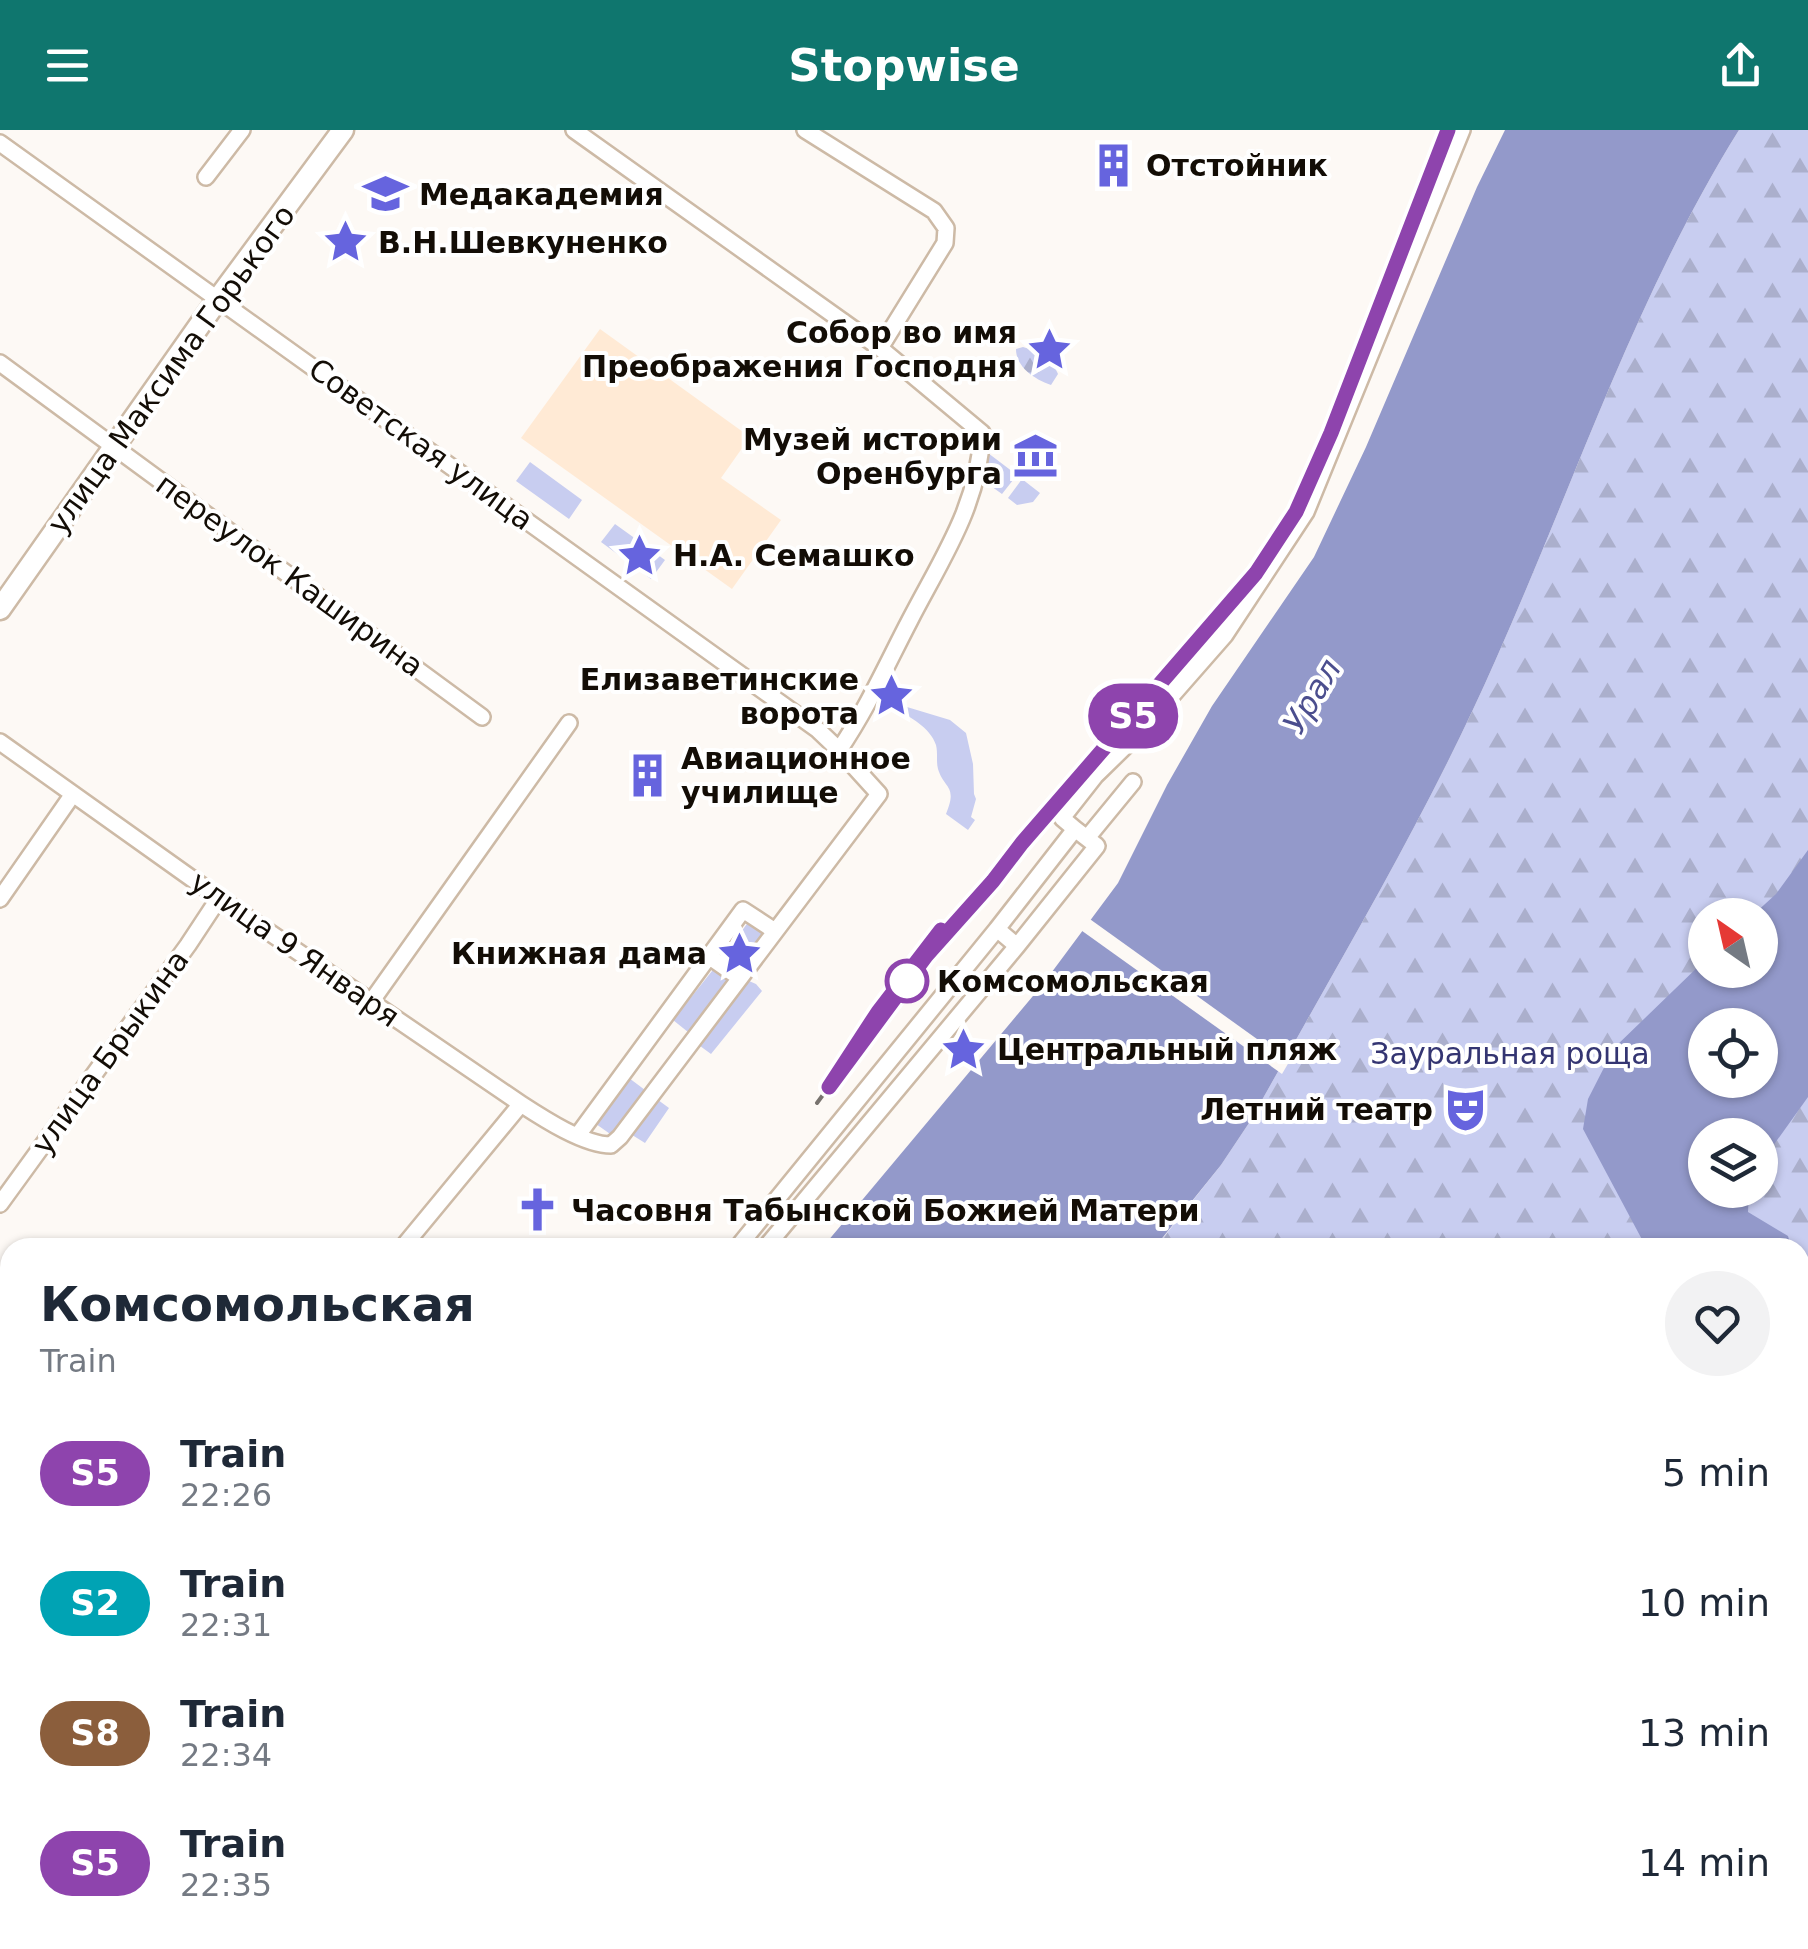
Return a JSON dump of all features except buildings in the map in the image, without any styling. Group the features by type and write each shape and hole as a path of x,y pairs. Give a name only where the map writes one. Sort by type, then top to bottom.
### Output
{"main road":[{"name":"улица Максима Горького","path":"0,608 342,130"}],"street":[{"path":"206,176 242,130"},
{"path":"574,130 880,348 982,433 976,480 948,550 860,718 839,750"},
{"path":"805,130 934,211 946,228 945,243 880,348"},
{"path":"773,1238 1097,846 1062,818 1095,776 1140,732 1225,634 1306,512 1462,130"},
{"name":"Советская улица","path":"0,143 818,730 839,750 879,794 775,931"},
{"name":"переулок Каширина","path":"0,363 482,717"},
{"path":"371,1002 570,723"},
{"name":"улица 9 Января","path":"0,742 219,898 544,1118 598,1145 611,1145 658,1084"},
{"path":"749,1238 814,1150 997,929 1081,833 1133,782"},
{"path":"0,899 74,794"},
{"name":"улица Брыкина","path":"0,1204 219,898"},
{"path":"578,1135 630,1063 710,957 743,910 775,931 658,1084 630,1063"},
{"path":"997,929 1017,946"},
{"path":"710,957 740,978"},
{"path":"937,1002 956,1018"},
{"path":"656,1028 684,1049"},
{"path":"410,1238 520,1104"},
{"path":"814,1150 832,1164"}],"shaded area":[{"path":"600,329 750,437 721,478 781,520 732,589 521,438"}],"green space":[{"name":"Зауральная роща","path":"1739,130 1808,130 1808,1238 1163,1238 1251,1120 1440,777 1496,659 1638,323 1702,193"},
{"path":"1023,347 1044,357 1056,370 1058,374 1051,385 1023,367 1016,349"},
{"path":"988,453 1017,475 1002,494 981,479 979,465"},
{"path":"530,462 582,500 569,519 516,481"},
{"path":"1022,479 1040,493 1033,502 1017,505 1008,498"},
{"path":"615,524 665,560 651,579 601,542"},
{"path":"897,704 950,720 966,733 976,799 971,817 975,820 968,830 946,814 950,792 938,769 933,739 919,723 894,708"},
{"path":"749,921 764,932 738,968 723,957"},
{"path":"716,966 731,977 688,1032 673,1020"},
{"path":"749,981 762,991 711,1054 696,1043"},
{"path":"629,1078 645,1090 613,1136 596,1124"},
{"path":"654,1097 669,1108 645,1143 629,1133"}],"water":[{"name":"Урал","path":"1505,130 1739,130 1702,193 1638,323 1469,719 1379,892 1251,1120 1221,1165 1162,1238 830,1238 1043,984 1118,883 1212,706 1314,557 1366,447"},
{"path":"1808,850 1808,1097 1778,1139 1778,1118 1688,1118 1688,1208 1748,1208 1748,1212 1789,1238 1641,1238 1583,1129 1588,1099 1614,1048 1688,976 1688,988 1778,988 1778,898 1772,898"}],"pier":[{"path":"1087,917 1289,1062 1282,1074 1078,928"}],"railway":[{"path":"817,1103 926,955 1257,573 1297,512 1448,130"}],"train":[{"name":"S5","path":"941,930 866,1028 829,1087 926,956 1256,573 1296,512 1331,433 1448,130"}],"place":[{"name":"Отстойник","path":"1113,165"},
{"name":"Медакадемия","path":"386,194"},
{"name":"В.Н.Шевкуненко","path":"345,242"},
{"name":"Собор во имя Преображения Господня","path":"1050,349"},
{"name":"Музей истории Оренбурга","path":"1035,456"},
{"name":"Н.А. Семашко","path":"640,555"},
{"name":"Елизаветинские ворота","path":"892,696"},
{"name":"Авиационное училище","path":"648,775"},
{"name":"Книжная дама","path":"740,953"},
{"name":"Комсомольская","path":"907,981"},
{"name":"Центральный пляж","path":"964,1049"},
{"name":"Летний театр","path":"1466,1109"},
{"name":"Часовня Табынской Божией Матери","path":"538,1210"}]}
